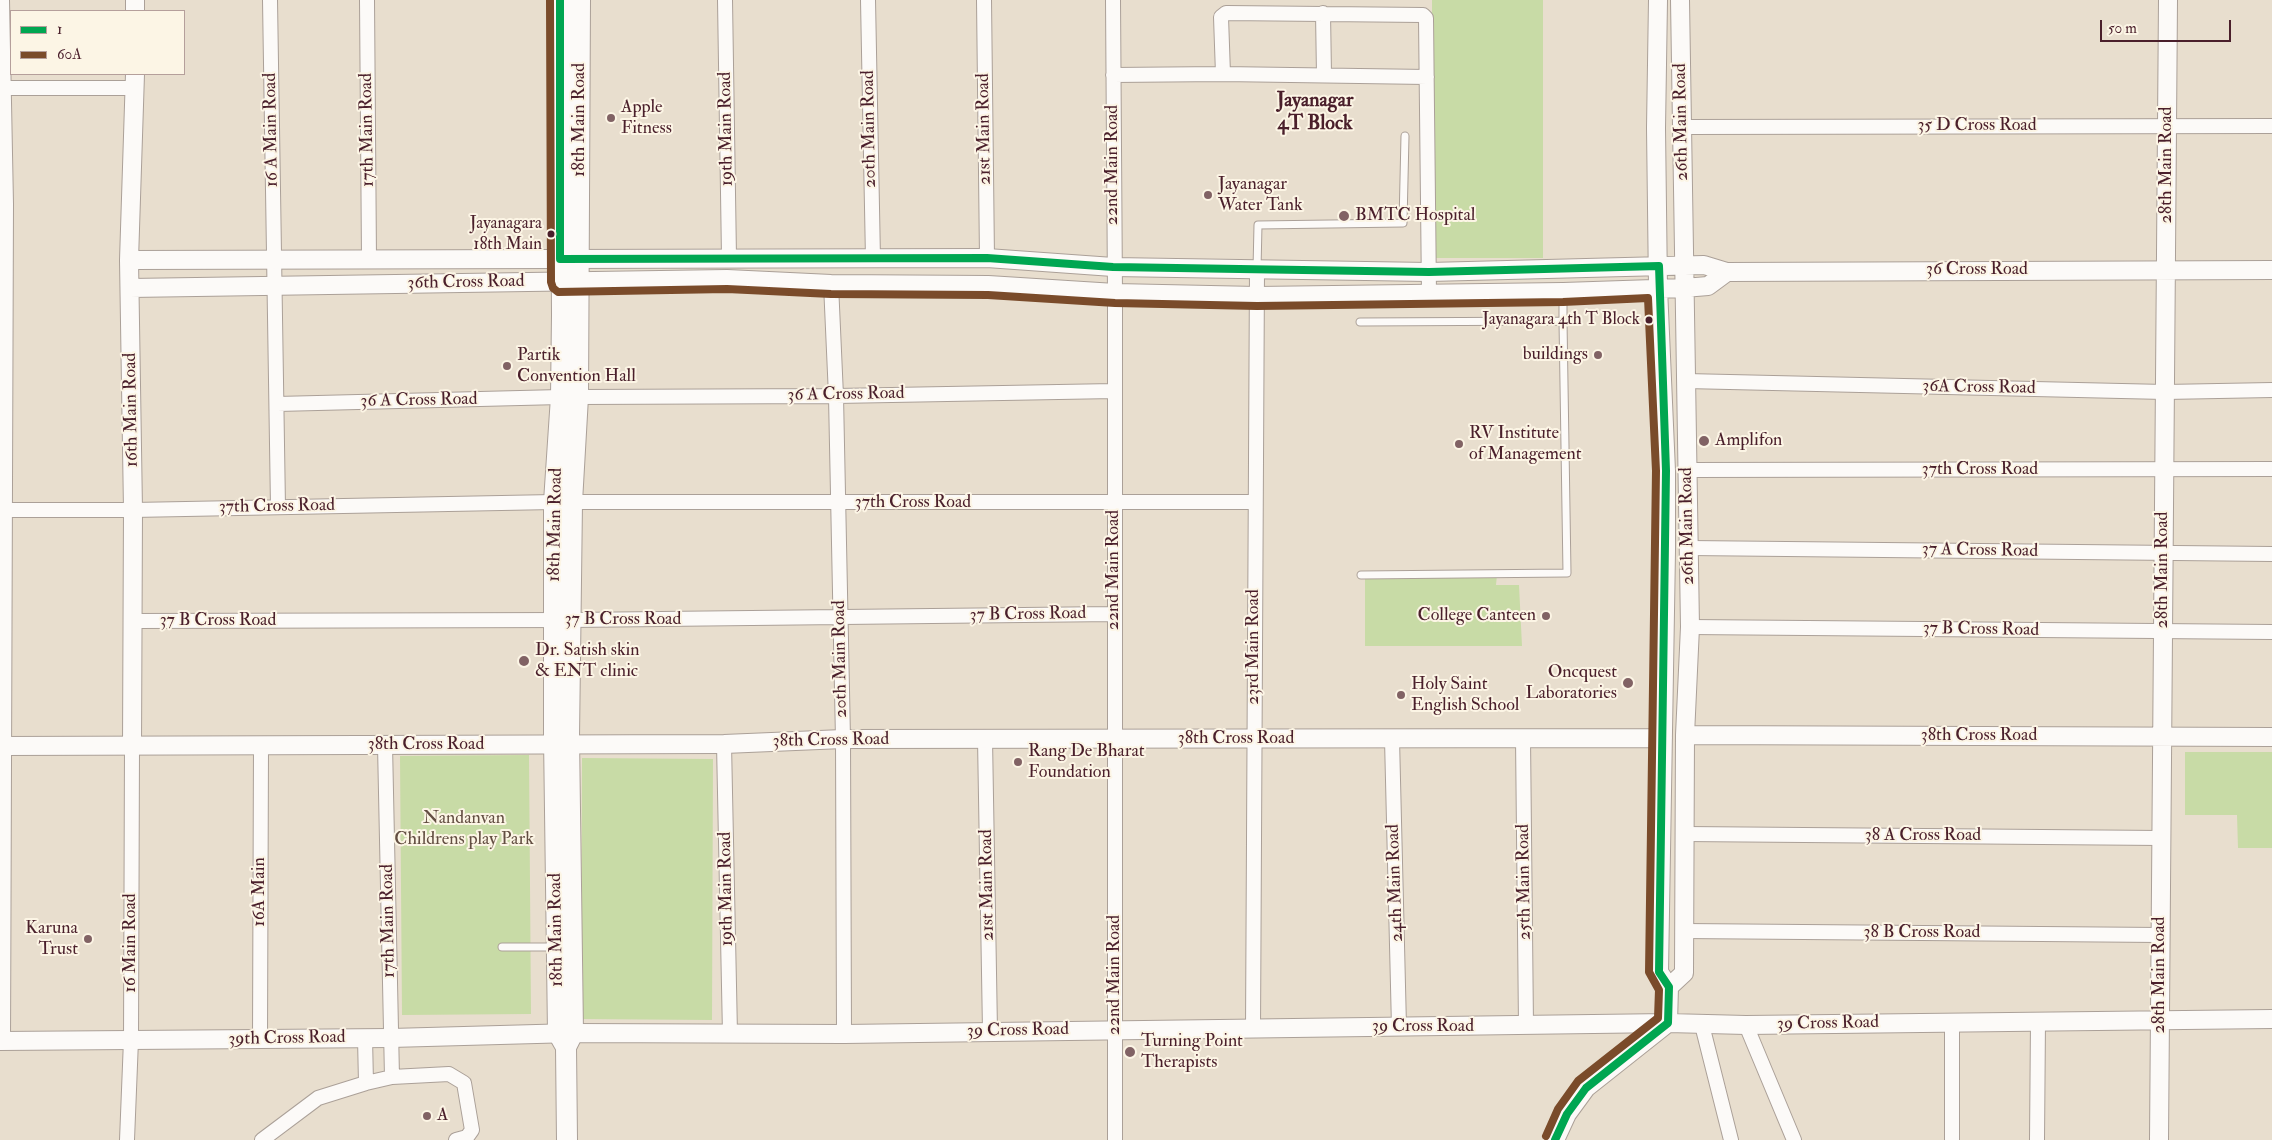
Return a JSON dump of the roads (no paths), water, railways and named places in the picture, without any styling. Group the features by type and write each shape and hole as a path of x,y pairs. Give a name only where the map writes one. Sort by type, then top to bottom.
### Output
{"main road":[{"name":"18th Main Road","path":"560,0 570,259 569,397 563,502 563,620 557,947 566,1038"},
{"name":"18th Main Road","path":"570,259 580,0"},
{"name":"18th Main Road","path":"561,744 567,1140"}],"street":[{"path":"1,1041 2,0"},
{"name":"16 A Main Road","path":"270,0 276,286"},
{"name":"17th Main Road","path":"367,0 370,259"},
{"name":"19th Main Road","path":"726,0 729,258"},
{"name":"20th Main Road","path":"868,0 873,259"},
{"name":"21st Main Road","path":"984,0 987,258"},
{"name":"22nd Main Road","path":"1113,0 1115,1140"},
{"name":"26th Main Road","path":"1658,0 1656,128 1658,288 1666,471 1659,972 1669,987 1668,1023"},
{"name":"26th Main Road","path":"1669,987 1684,973 1686,735 1690,627 1680,0"},
{"name":"28th Main Road","path":"2158,1140 2168,0"},
{"path":"1223,74 1221,17 1239,6 1323,13 1424,15 1426,18 1429,294"},
{"path":"1323,13 1324,75"},
{"path":"1113,75 1223,74 1427,77"},
{"path":"2,88 135,81"},
{"name":"16th Main Road","path":"132,746 133,510 130,260 135,81"},
{"name":"35 D Cross Road","path":"1682,126 2272,126"},
{"name":"36th Cross Road","path":"130,260 987,258 1113,267 1429,272 1684,265"},
{"name":"36 Cross Road","path":"1684,265 1704,265 1727,272 2272,270"},
{"name":"23rd Main Road","path":"1253,1029 1253,739 1257,270"},
{"name":"36th Cross Road","path":"130,288 727,279 831,284 988,285 1115,293 1257,296 1563,292 1684,288 1708,286 1727,272"},
{"name":"20th Main Road","path":"831,284 836,396 841,618 844,1034"},
{"path":"276,286 278,507"},
{"name":"36A Cross Road","path":"1686,381 2165,392 2272,390"},
{"name":"36 A Cross Road","path":"277,404 569,397 836,396 1114,391"},
{"name":"37th Cross Road","path":"1687,470 2272,469"},
{"name":"37th Cross Road","path":"2,510 133,510 563,502 1255,502"},
{"name":"37 A Cross Road","path":"1689,548 2272,554"},
{"name":"37 B Cross Road","path":"132,621 563,620 1114,614"},
{"name":"37 B Cross Road","path":"1690,627 2272,632"},
{"name":"38th Cross Road","path":"1686,735 2272,737"},
{"name":"25th Main Road","path":"1523,738 1526,1026"},
{"name":"38th Cross Road","path":"2,746 724,744 843,740 985,739 1663,738"},
{"name":"21st Main Road","path":"985,739 990,1031"},
{"name":"24th Main Road","path":"1392,739 1399,1028"},
{"name":"19th Main Road","path":"724,744 730,1034"},
{"name":"16A Main","path":"260,1039 261,745"},
{"name":"17th Main Road","path":"385,745 392,1077"},
{"name":"16 Main Road","path":"127,1140 131,1040 132,746"},
{"name":"38 A Cross Road","path":"1685,834 2161,838"},
{"name":"38 B Cross Road","path":"1684,931 2160,935"},
{"name":"39 Cross Road","path":"566,1038 730,1034 1399,1028 1668,1023 1746,1025 2272,1019"},
{"path":"2037,1140 2038,1021"},
{"path":"1952,1022 1952,1140"},
{"path":"1555,1140 1567,1114 1586,1088 1668,1023"},
{"path":"1702,1025 1731,1140"},
{"path":"1746,1025 1794,1140"},
{"path":"365,1038 366,1083"},
{"name":"39th Cross Road","path":"1,1041 566,1038"},
{"path":"262,1140 318,1098 392,1077 449,1074 464,1083 472,1130 466,1138 456,1140"}],"lane":[{"path":"1257,270 1258,225 1403,222 1405,136"},
{"path":"1361,575 1567,573 1563,292"},
{"path":"1360,322 1563,321"},
{"path":"502,947 557,947"}],"place":[{"name":"Apple Fitness","path":"611,118"},
{"name":"Jayanagar Water Tank","path":"1208,195"},
{"name":"BMTC Hospital","path":"1344,216"},
{"name":"Jayanagara 18th Main","path":"551,234"},
{"name":"Jayanagara 4th T Block","path":"1649,320"},
{"name":"buildings","path":"1598,355"},
{"name":"Partik Convention Hall","path":"507,366"},
{"name":"Amplifon","path":"1704,441"},
{"name":"RV Institute of Management","path":"1459,444"},
{"name":"College Canteen","path":"1546,616"},
{"name":"Dr. Satish skin & ENT clinic","path":"524,661"},
{"name":"Oncquest Laboratories","path":"1628,683"},
{"name":"Holy Saint English School","path":"1401,695"},
{"name":"Rang De Bharat Foundation","path":"1018,762"},
{"name":"Karuna Trust","path":"88,939"},
{"name":"Turning Point Therapists","path":"1130,1052"},
{"name":"A","path":"427,1116"}],"district":[{"name":"Jayanagar 4T Block","path":"1315,114"}],"park label":[{"name":"Nandanvan Childrens play Park","path":"464,830"}]}
